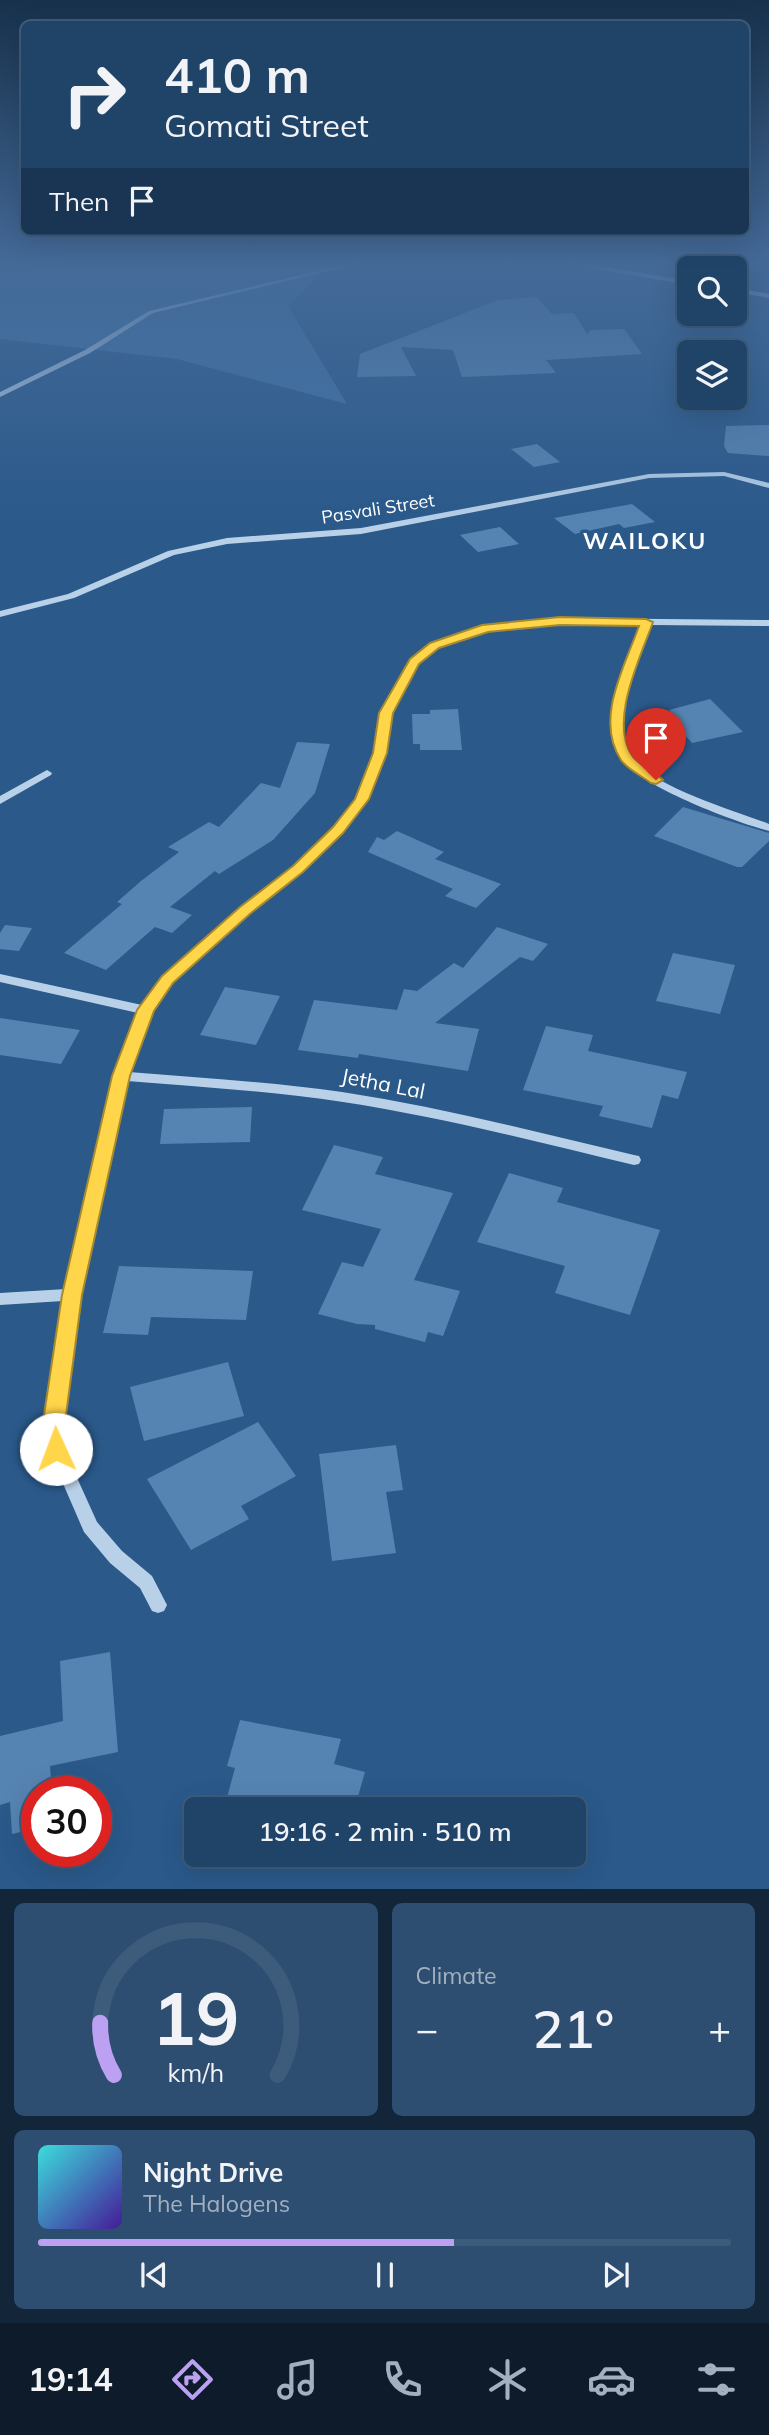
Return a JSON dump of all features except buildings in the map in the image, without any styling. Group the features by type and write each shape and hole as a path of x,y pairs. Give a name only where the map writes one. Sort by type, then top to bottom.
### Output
{"street":[{"path":"0,395 93,349"},
{"name":"Pasvali Street","path":"0,614 71,596 171,553 227,541 360,531 649,476 724,474 769,486"},
{"path":"158,1605 146,1582 116,1557 90,1527 56,1449 55,1415 72,1295 121,1076 145,1010 167,980 246,910 298,869 338,830 362,799 380,753 386,713 409,669 435,645 487,628 560,621 769,623"},
{"path":"646,622 616,712 618,736 627,760 678,791 769,828"},
{"path":"0,801 47,773"},
{"path":"0,978 145,1010"},
{"name":"Jetha Lal","path":"121,1076 345,1097 469,1121 634,1160"},
{"path":"0,1299 72,1295"}],"shaded area":[{"path":"90,349 314,349 347,404 177,359"}],"district":[{"name":"WAILOKU","path":"645,541"}],"route":[{"path":"56,1449 55,1415 72,1295 121,1076 145,1010 167,980 246,910 298,869 338,830 362,799 380,753 386,713 414,662 435,645 487,628 560,621 646,622 616,712 618,736 627,760 656,780"}]}
